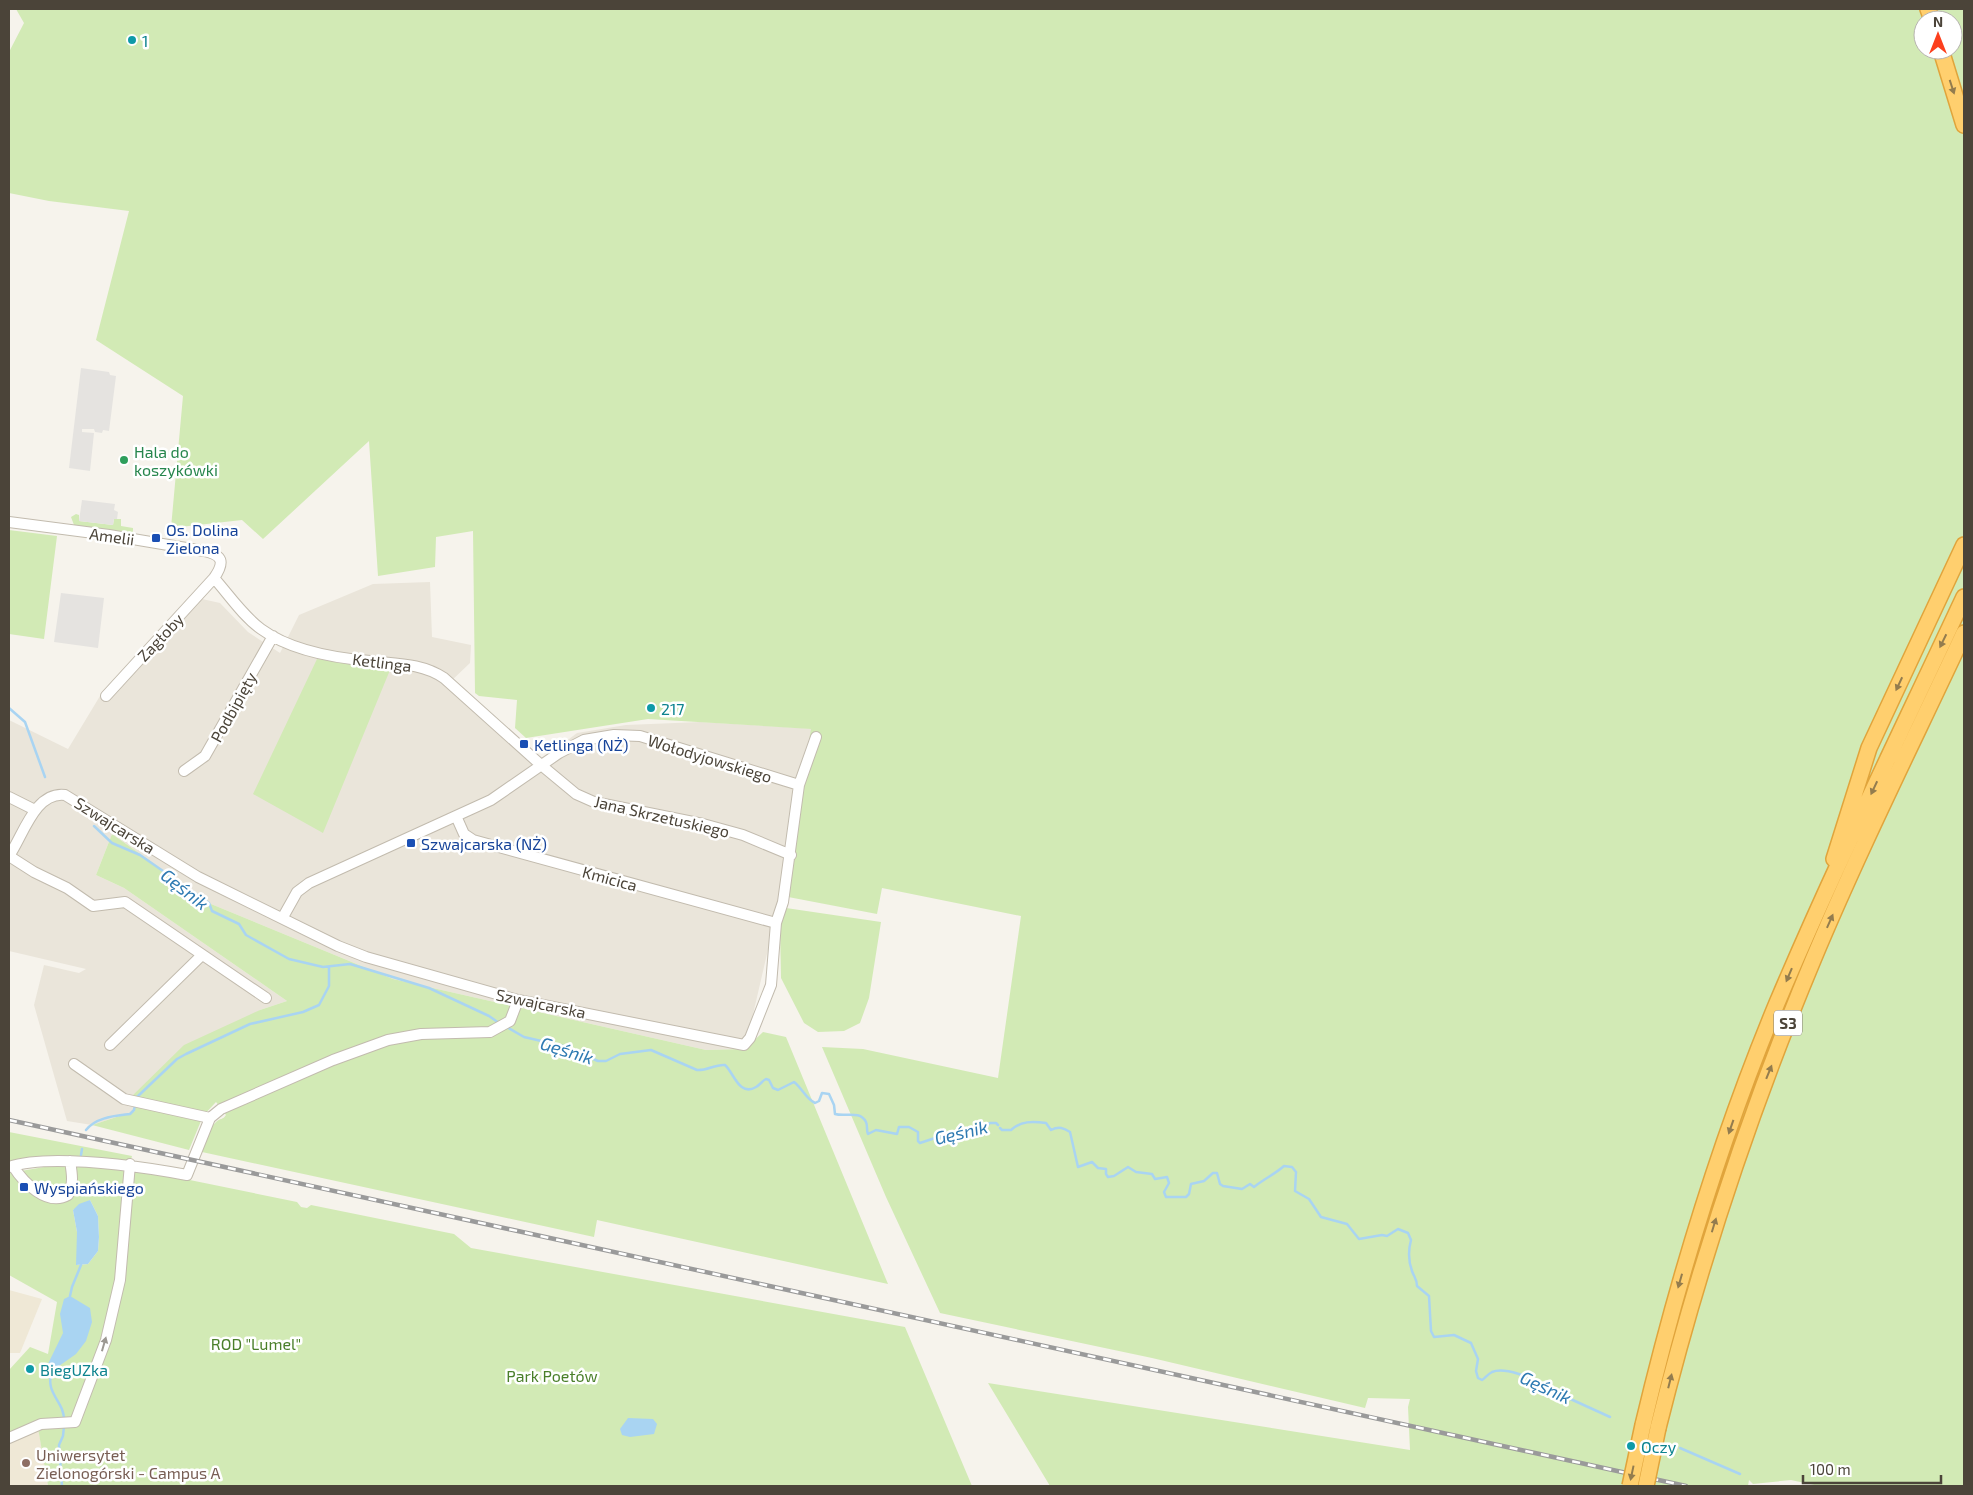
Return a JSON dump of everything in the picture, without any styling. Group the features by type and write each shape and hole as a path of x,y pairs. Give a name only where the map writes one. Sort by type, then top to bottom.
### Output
{"highway":[{"path":"1944,60 1964,125"},
{"path":"1822,898 1841,831 1869,748 1964,544"},
{"name":"S3","path":"1630,1486 1666,1330 1711,1184 1748,1080 1822,898 1964,597"},
{"name":"S3","path":"1646,1486 1658,1428 1697,1280 1719,1210 1764,1083 1813,960 1964,634"}],"street":[{"name":"Amelii","path":"9,522 136,539 211,552 220,558 221,565 214,578"},
{"name":"Ketlinga","path":"214,578 253,622 273,636 296,646 357,660 416,666 433,670 541,765"},
{"name":"Zagłoby","path":"106,696 214,578"},
{"name":"Podbipięty","path":"184,770 205,756 273,636"},
{"name":"Wołodyjowskiego","path":"283,917 297,892 308,883 491,800 541,765 584,740 614,735 640,736 800,785"},
{"name":"Szwajcarska","path":"35,810 51,797 61,794 74,799 192,874 283,917 338,946 366,957 518,1000 744,1045 750,1038 771,985 774,972 776,923 783,902 800,785 816,737"},
{"name":"Jana Skrzetuskiego","path":"541,765 576,794 594,802 694,822 743,835 791,855"},
{"path":"9,797 35,810 20,840 9,856 34,872 67,888 93,906 125,902 266,998"},
{"name":"Kmicica","path":"456,816 464,834 473,840 776,923"},
{"path":"110,1045 202,955"},
{"path":"11,1166 44,1161 86,1161 130,1164 187,1176 210,1118 221,1109 324,1064 388,1040 421,1034 490,1032 510,1021 518,1000"},
{"path":"74,1064 116,1094 135,1102 210,1118"},
{"path":"11,1166 42,1195 59,1198 68,1195 71,1189 73,1181 70,1161"},
{"path":"9,1438 41,1424 73,1422 106,1340 120,1280 130,1164"}],"shaded area":[{"path":"81,368 109,372 110,375 116,376 109,431 103,430 102,433 95,432 94,429 82,429 82,432 94,433 90,471 69,468"},
{"path":"82,500 115,504 114,510 118,512 117,519 114,519 113,525 79,521"},
{"path":"430,582 432,637 471,645 470,663 449,683 536,764 577,733 626,725 700,722 819,729 745,1049 706,1050 393,979 211,904 112,834 96,875 124,888 287,1001 260,1010 135,1111 92,1125 67,1121 34,1005 44,965 79,973 86,969 9,951 9,720 68,749 103,691 202,599 220,603 248,632 280,653 299,615 373,584"},
{"path":"61,593 104,598 98,648 54,642"},
{"path":"9,1290 42,1299 20,1353 9,1353"},
{"name":"Uniwersytet Zielonogórski - Campus A","path":"38,1427 48,1486 9,1486 9,1441"}],"green space":[{"path":"16,9 1964,9 1964,1486 1819,1486 1791,1480 1753,1484 1749,1480 1748,1486 1050,1486 988,1383 1410,1450 1408,1407 1410,1399 1368,1398 1365,1408 1152,1358 940,1313 886,1197 822,1047 863,1049 998,1078 1021,916 882,888 877,914 783,896 811,729 648,719 526,738 515,728 517,700 479,696 475,693 473,531 436,537 435,567 378,576 369,441 263,539 242,520 171,528 183,396 96,340 129,211 49,201 9,193 9,52 24,23"},
{"path":"76,514 79,515 79,521 113,525 114,519 121,519 121,526 133,528 133,533 74,525 71,517"},
{"path":"9,530 57,536 44,639 9,634"},
{"path":"317,659 390,670 323,833 253,794"},
{"path":"112,834 211,904 393,979 706,1050 745,1049 763,1032 786,1037 888,1284 597,1220 594,1237 202,1152 211,1128 226,1115 216,1102 203,1116 189,1150 92,1125 135,1111 130,1098 184,1045 260,1010 287,1001 124,888 96,875"},
{"path":"786,908 881,922 869,998 860,1023 844,1031 818,1032 804,1023 781,978 780,927"},
{"path":"9,1132 132,1156 130,1163 9,1163"},
{"path":"56,1165 126,1167 297,1202 301,1207 307,1208 311,1205 454,1234 471,1248 905,1327 972,1486 48,1486 38,1428 9,1439 9,1370 30,1347 48,1354 57,1302 9,1275 9,1173","holes":["90,1200 98,1216 98,1251 88,1264 77,1265 77,1232 73,1210"]}],"water":[{"path":"90,1200 98,1216 98,1251 88,1264 76,1265 77,1232 73,1210 79,1204"},
{"path":"70,1296 90,1308 92,1322 86,1341 76,1354 52,1371 46,1368 63,1333 60,1314 64,1299"},
{"path":"628,1418 653,1419 657,1424 654,1434 630,1437 622,1435 620,1429"}],"waterway":[{"name":"Gęśnik","path":"9,708 25,722 45,777"},
{"name":"Gęśnik","path":"94,826 112,843 140,855 209,903 212,911 239,924 246,935 289,959 323,967 350,964 429,988 489,1016 499,1023"},
{"path":"136,1100 177,1059 186,1054 250,1024 303,1012 319,1005 329,986 329,967"},
{"name":"Gęśnik","path":"505,1026 524,1037 563,1046 598,1061 606,1061 620,1054 651,1050 697,1070 725,1065 741,1087 745,1089 756,1087 766,1079 769,1080 773,1088 778,1090 794,1082 815,1103 819,1101 822,1093 829,1094 834,1105 835,1114 860,1116 866,1122 868,1134 876,1130 897,1134 899,1127 909,1127 918,1132 918,1141 920,1143 938,1137 956,1137 980,1130 990,1123 998,1125"},
{"path":"86,1130 100,1120 130,1114 134,1110 135,1105"},
{"name":"Gęśnik","path":"1000,1128 1002,1130 1011,1130 1023,1123 1036,1122 1046,1123 1051,1130 1066,1129 1070,1132 1078,1167 1092,1162 1098,1168 1106,1169 1108,1177 1114,1176 1128,1167 1136,1172 1152,1174 1155,1179 1167,1177 1169,1183 1164,1192 1166,1197 1186,1197 1189,1194 1191,1184 1204,1181 1213,1173 1217,1173 1220,1184 1223,1186 1242,1189 1250,1184 1254,1187 1284,1166 1292,1167 1296,1172 1295,1191 1309,1199 1321,1217 1347,1224 1359,1239 1382,1235 1387,1236 1398,1229 1408,1233 1411,1240 1409,1256 1412,1271 1417,1286 1429,1296 1431,1331 1434,1337 1454,1335 1471,1343 1478,1359 1476,1371 1478,1378 1482,1380 1497,1371 1518,1374 1610,1417"},
{"path":"81,1155 82,1149"},
{"path":"70,1296 81,1265"},
{"path":"52,1371 51,1386 61,1408 64,1421"},
{"path":"62,1486 59,1445 63,1436 64,1426"},
{"name":"Gęśnik","path":"1680,1448 1740,1474"}],"railway":[{"path":"9,1120 1686,1486"}],"place":[{"name":"1","path":"132,40"},
{"name":"Hala do koszykówki","path":"124,460"},
{"name":"Os. Dolina Zielona","path":"156,538"},
{"name":"217","path":"651,708"},
{"name":"Ketlinga (NŻ)","path":"524,744"},
{"name":"Szwajcarska (NŻ)","path":"411,843"},
{"name":"Wyspiańskiego","path":"24,1187"},
{"name":"BiegUZka","path":"30,1369"},
{"name":"Oczy","path":"1631,1446"},
{"name":"Uniwersytet Zielonogórski - Campus A","path":"26,1463"}],"park label":[{"name":"ROD \"Lumel\"","path":"256,1343"},
{"name":"Park Poetów","path":"552,1375"}]}
